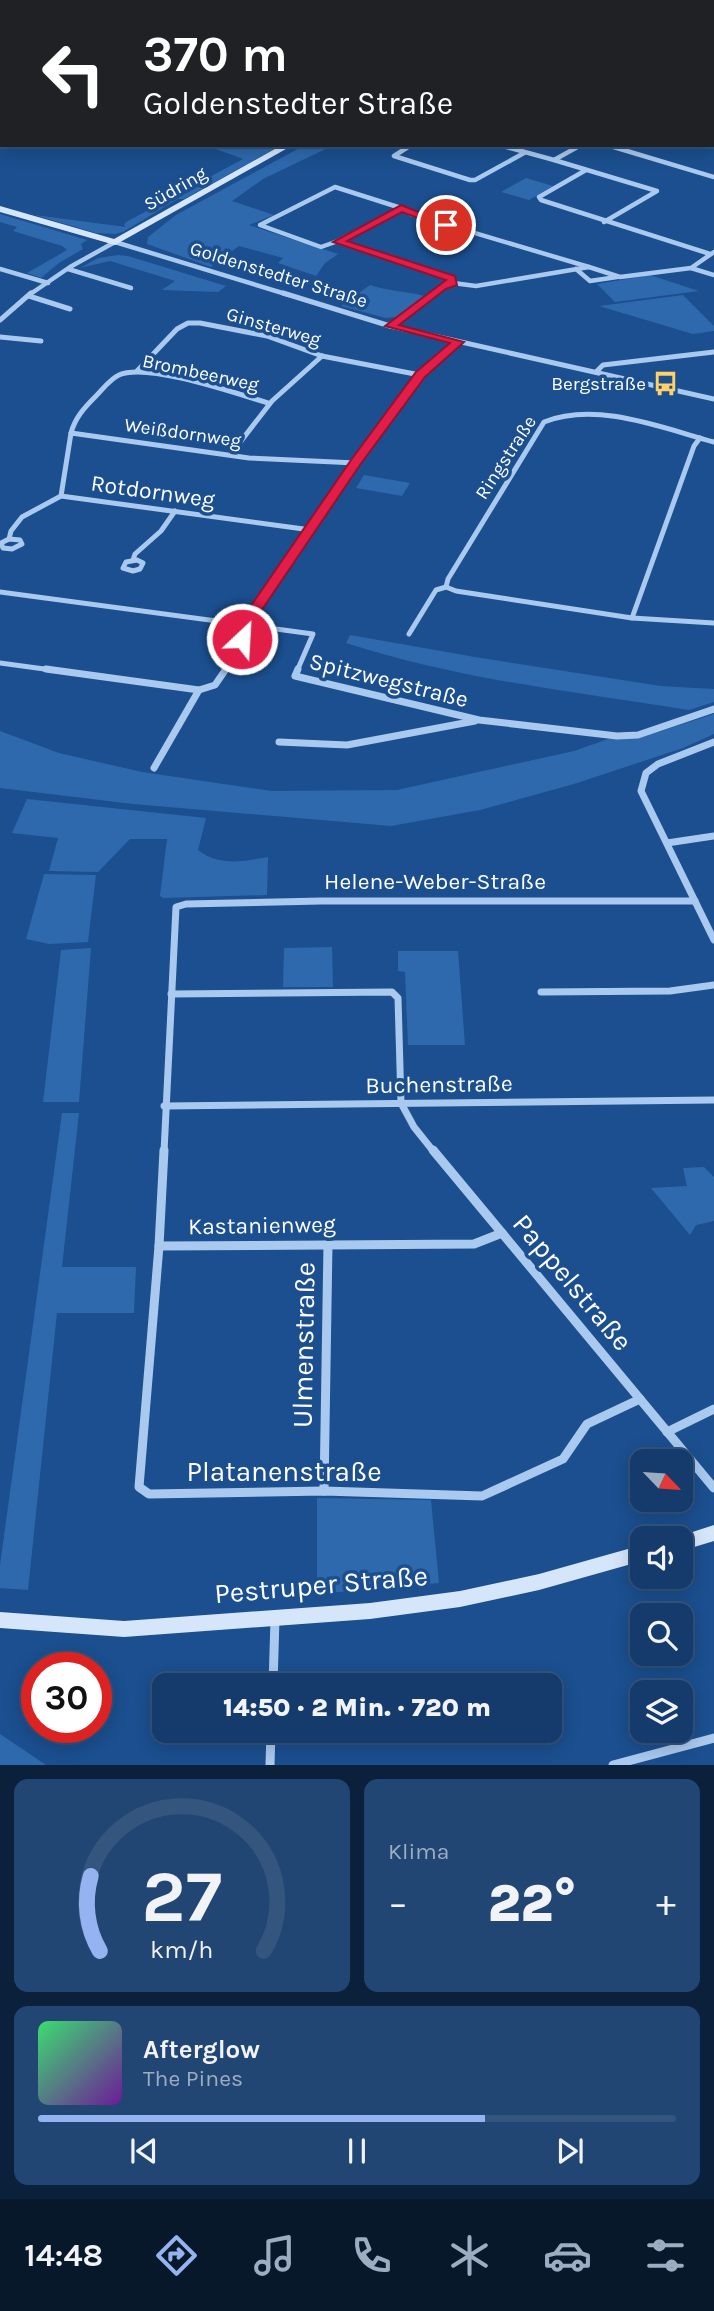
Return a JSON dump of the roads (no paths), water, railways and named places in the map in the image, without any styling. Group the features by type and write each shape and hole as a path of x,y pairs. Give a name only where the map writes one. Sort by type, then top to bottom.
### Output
{"main road":[{"name":"Südring","path":"115,242 285,147"},
{"name":"Goldenstedter Straße","path":"0,209 115,242"},
{"path":"693,1539 714,1533"},
{"name":"Pestruper Straße","path":"0,1620 124,1629 370,1611 460,1599 539,1582 630,1556"}],"street":[{"path":"408,147 394,156 470,180 475,180 524,153"},
{"path":"505,147 655,188 657,191 604,222"},
{"path":"554,160 578,147"},
{"path":"614,147 714,177"},
{"path":"586,170 539,197 604,222 712,253"},
{"path":"401,208 338,242 321,247 260,225 335,187 401,208 411,214 499,242 620,277"},
{"path":"0,320 28,296 115,242"},
{"name":"Goldenstedter Straße","path":"115,242 390,326 714,399"},
{"path":"338,242 451,278 453,283"},
{"path":"691,268 712,253"},
{"path":"390,326 442,287 453,283 476,286 589,268"},
{"path":"576,270 590,281 691,268 714,275"},
{"path":"0,269 48,284"},
{"path":"68,269 131,288"},
{"path":"28,296 70,309"},
{"name":"Ginsterweg","path":"137,371 177,329 188,323 242,330 289,343 321,356 420,374"},
{"path":"0,337 41,341"},
{"path":"0,663 199,690 211,688 218,682 242,639 244,626 355,463 420,374 458,342"},
{"path":"596,372 603,365 714,352"},
{"path":"231,454 268,403 321,356"},
{"name":"Brombeerweg","path":"71,433 73,423 119,375 137,371 200,384 268,403"},
{"name":"Ringstraße","path":"409,634 436,590 446,587 448,579 544,422 552,417 572,413 599,415 714,442"},
{"path":"61,496 71,433"},
{"name":"Weißdornweg","path":"71,433 310,465 355,463"},
{"path":"632,618 694,446 700,438"},
{"name":"Rotdornweg","path":"9,539 9,533 31,510 61,496 311,530"},
{"path":"133,560 135,554 161,531 175,511"},
{"path":"446,587 456,591 632,618 714,624"},
{"path":"0,592 244,626"},
{"name":"Spitzwegstraße","path":"244,626 313,634 295,676 479,720 617,736 638,735 714,709"},
{"path":"154,768 199,690"},
{"name":"Spitzwegstraße","path":"279,742 347,744 479,720"},
{"path":"714,742 658,764 643,778 642,791 714,939"},
{"path":"667,843 714,836"},
{"name":"Helene-Weber-Straße","path":"176,907 186,904 321,901 695,901"},
{"name":"Kastanienweg","path":"176,907 159,1246 328,1242 474,1244 502,1233"},
{"path":"541,992 670,991 714,985"},
{"path":"171,994 391,992 398,998 401,1103"},
{"name":"Buchenstraße","path":"164,1106 714,1100"},
{"name":"Pappelstraße","path":"401,1103 414,1127 714,1488"},
{"name":"Ulmenstraße","path":"324,1491 328,1242"},
{"name":"Platanenstraße","path":"159,1246 139,1486 149,1494 324,1491 482,1496 563,1459 587,1424 640,1399"},
{"path":"667,1432 714,1409"},
{"path":"273,1673 275,1619"},
{"path":"613,1765 714,1738"},
{"path":"270,1765 271,1743"}],"place":[{"name":"Bergstraße","path":"666,383"}]}
